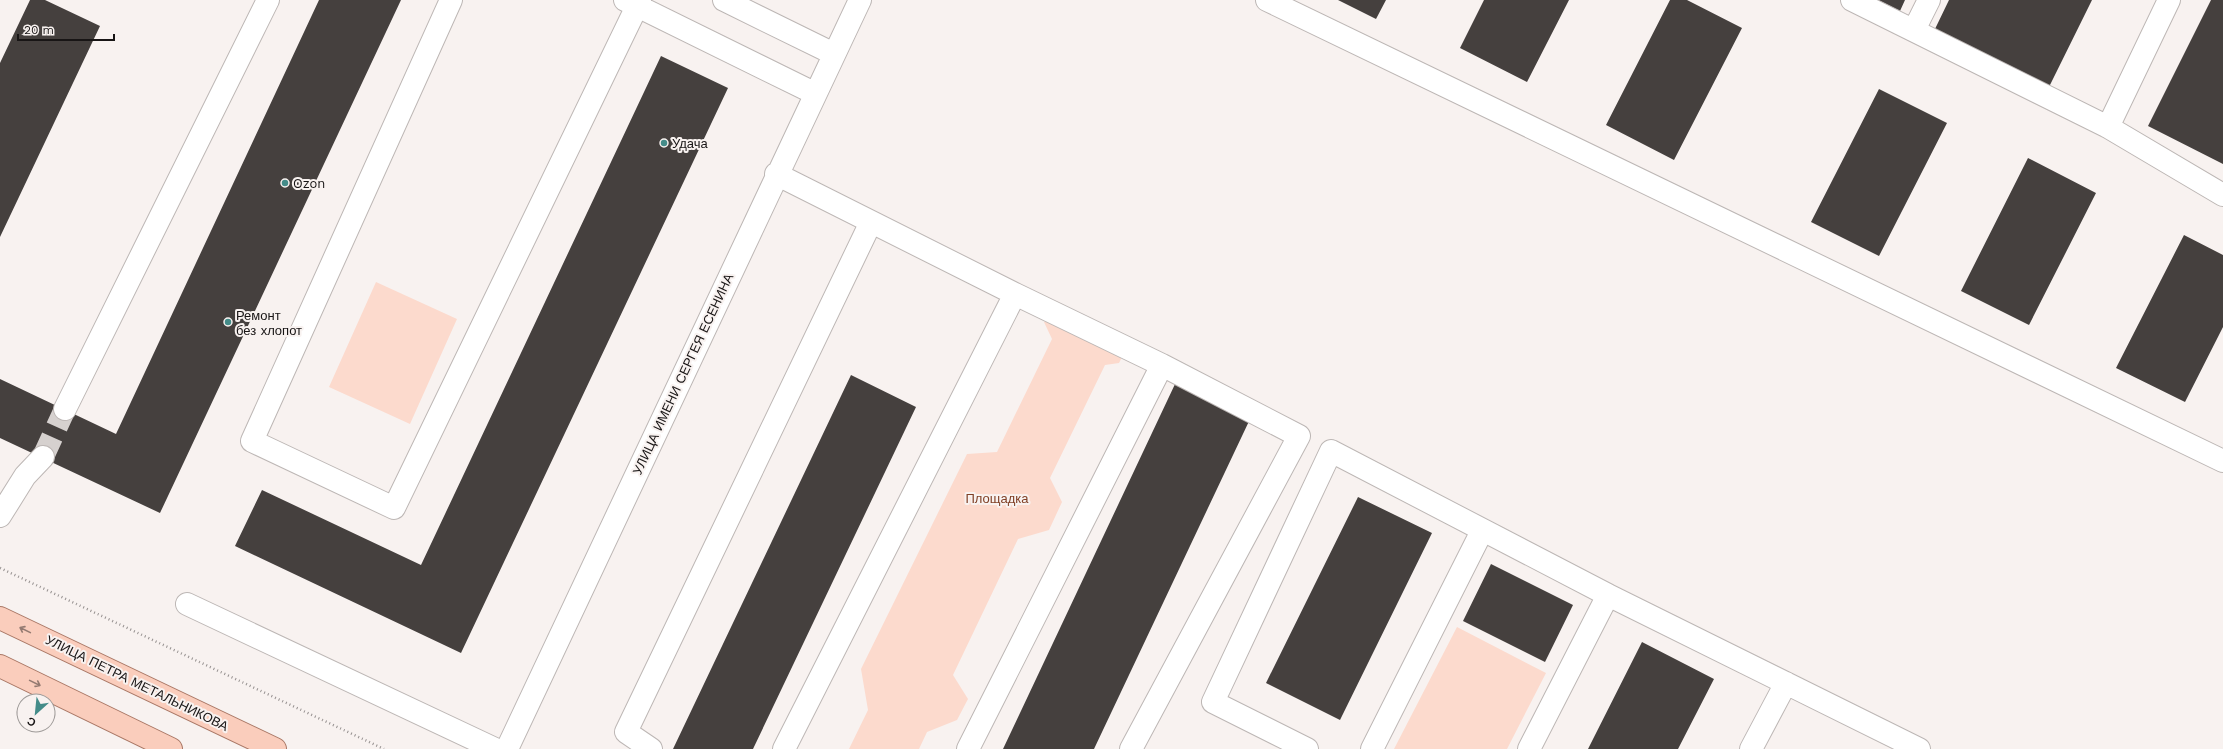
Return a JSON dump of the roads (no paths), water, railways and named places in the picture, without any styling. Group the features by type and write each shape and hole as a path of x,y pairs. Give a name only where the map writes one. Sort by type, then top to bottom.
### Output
{"main road":[{"name":"УЛИЦА ПЕТРА МЕТАЛЬНИКОВА","path":"0,618 275,749"},
{"path":"0,666 171,749"}],"street":[{"path":"65,409 268,0"},
{"path":"451,0 252,441 394,508 634,2 814,93"},
{"path":"724,0 834,54"},
{"name":"УЛИЦА ИМЕНИ СЕРГЕЯ ЕСЕНИНА","path":"507,749 814,93 860,0"},
{"path":"1267,0 2223,461"},
{"path":"1852,0 2108,127 2223,195"},
{"path":"1914,30 1929,0"},
{"path":"2108,127 2168,0"},
{"path":"776,174 1162,365 1299,436 1131,749"},
{"path":"651,749 626,732 871,222"},
{"path":"784,749 1016,294"},
{"path":"968,749 1162,365"},
{"path":"1307,749 1213,702 1332,451 1482,531 1608,595 1919,749"},
{"path":"0,516 25,476 43,457"},
{"path":"1372,749 1482,531"},
{"path":"1529,749 1608,595"},
{"path":"187,604 495,749"},
{"path":"1751,749 1786,683"}],"tunnel":[{"path":"43,457 65,409"}],"place":[{"name":"Удача","path":"664,143"},
{"name":"Ozon","path":"285,183"},
{"name":"Ремонт без хлопот","path":"228,322"}],"park label":[{"name":"Площадка","path":"997,498"}]}
